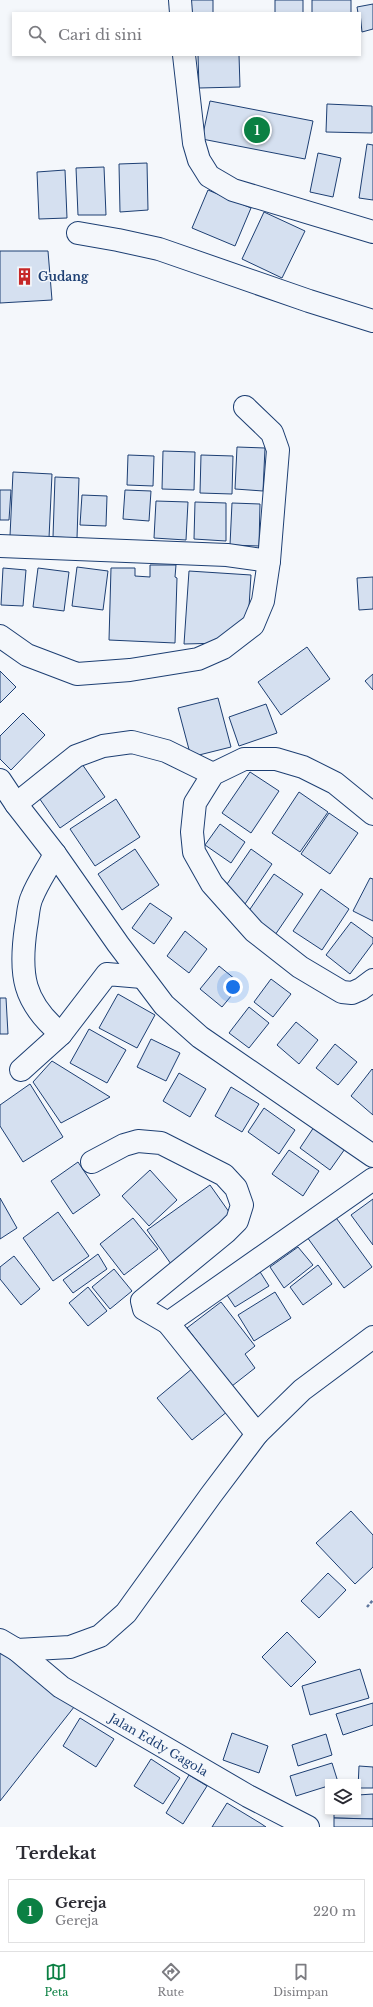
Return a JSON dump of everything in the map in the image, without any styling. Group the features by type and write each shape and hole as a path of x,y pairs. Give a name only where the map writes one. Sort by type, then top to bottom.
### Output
{"street":[{"path":"180,0 181,12"},
{"path":"184,56 194,143 199,160 209,176 233,190 373,232"},
{"path":"78,233 159,249 309,301 373,321"},
{"path":"0,636 27,655 77,674 130,670 198,659 223,648 253,625 263,601 269,562 278,450 272,433 245,407"},
{"path":"0,546 227,555 269,562"},
{"path":"16,804 76,756 103,746 132,742 166,751 213,774"},
{"path":"373,814 335,783 303,767 276,759 244,759 213,774 195,803 192,832 194,852 212,884 254,930 300,967 342,992 352,993 361,990 373,980"},
{"path":"0,780 16,804 55,854 142,977 164,1005 200,1037 373,1156"},
{"path":"55,854 31,898 24,943 24,982 34,1007 44,1020 60,1034"},
{"path":"21,1070 60,1034 107,974 142,977"},
{"path":"92,1162 124,1145 138,1141 161,1143 224,1175 236,1188 242,1205 237,1221 226,1232 142,1301 144,1309 168,1323 257,1434"},
{"path":"168,1323 373,1179"},
{"path":"8,1645 70,1647 100,1636 126,1614 211,1495 257,1434 302,1390 373,1336"},
{"name":"Jalan Eddy Gagola","path":"8,1645 61,1687 248,1796 308,1827"}],"path":[{"path":"367,1607 373,1600"}],"building":[{"path":"181,0 213,0 213,12 182,12"},
{"path":"275,0 303,0 303,12 275,12"},
{"path":"312,0 351,0 351,12 312,12"},
{"path":"373,4 373,29 362,32 361,12 358,12 357,7"},
{"path":"198,56 239,56 240,87 199,88"},
{"path":"210,101 313,121 305,159 202,139"},
{"path":"327,104 372,106 372,133 326,132"},
{"path":"367,144 373,145 373,200 359,198"},
{"path":"318,153 341,158 333,197 310,192"},
{"path":"147,163 148,210 120,212 119,164"},
{"path":"104,167 106,215 78,215 76,168"},
{"path":"65,170 67,218 39,219 37,172"},
{"path":"208,190 251,208 235,246 192,228"},
{"path":"264,212 305,231 282,278 242,259"},
{"name":"Gudang","path":"0,251 48,251 52,300 0,303"},
{"path":"237,447 265,448 263,491 235,489"},
{"path":"163,451 195,452 194,490 162,489"},
{"path":"128,455 154,456 153,486 127,485"},
{"path":"201,455 233,456 232,494 200,493"},
{"path":"13,472 52,474 49,538 10,536"},
{"path":"55,477 79,478 77,538 53,537"},
{"path":"0,490 11,490 9,520 0,520"},
{"path":"125,490 151,491 149,521 123,519"},
{"path":"82,495 107,496 106,526 80,525"},
{"path":"156,501 188,502 186,540 154,538"},
{"path":"195,502 226,503 226,541 194,539"},
{"path":"232,503 260,504 259,546 230,545"},
{"path":"150,565 176,565 175,643 109,640 111,568 135,568 135,576 150,577"},
{"path":"77,567 108,571 103,610 72,606"},
{"path":"3,568 26,570 23,606 1,605"},
{"path":"38,568 69,572 64,611 33,607"},
{"path":"189,571 251,575 248,623 224,643 184,644"},
{"path":"373,577 373,609 359,610 357,578"},
{"path":"307,647 330,679 281,715 258,682"},
{"path":"0,671 16,687 0,703"},
{"path":"373,674 373,690 365,681"},
{"path":"218,698 231,747 191,757 178,708"},
{"path":"266,704 277,733 239,746 229,717"},
{"path":"23,713 45,735 11,770 0,759 0,736"},
{"path":"82,764 105,797 60,828 37,795"},
{"path":"250,772 279,791 251,833 222,813"},
{"path":"299,792 328,812 300,852 272,833"},
{"path":"116,799 140,837 95,866 70,829"},
{"path":"329,813 358,833 330,874 301,854"},
{"path":"220,824 245,842 231,863 205,845"},
{"path":"135,849 159,885 122,910 98,874"},
{"path":"251,849 272,864 245,904 223,890"},
{"path":"274,874 303,894 275,935 246,915"},
{"path":"370,878 373,879 373,921 353,911"},
{"path":"321,889 349,909 322,950 293,931"},
{"path":"150,903 172,918 154,944 132,928"},
{"path":"351,922 373,938 373,943 350,974 326,955"},
{"path":"185,931 207,949 189,973 167,956"},
{"path":"219,966 241,984 222,1007 200,989"},
{"path":"271,979 291,994 273,1017 254,1002"},
{"path":"118,994 155,1015 137,1048 99,1028"},
{"path":"0,998 6,998 8,1034 0,1034"},
{"path":"249,1007 269,1023 249,1048 229,1033"},
{"path":"296,1022 318,1040 299,1064 277,1045"},
{"path":"89,1029 126,1050 107,1083 70,1063"},
{"path":"151,1039 180,1053 166,1081 137,1067"},
{"path":"335,1044 357,1062 338,1085 316,1068"},
{"path":"52,1061 110,1097 61,1123 33,1082"},
{"path":"372,1069 373,1070 373,1115 351,1096"},
{"path":"179,1073 206,1089 190,1117 163,1101"},
{"path":"30,1084 63,1137 23,1162 0,1126 0,1105"},
{"path":"231,1087 259,1104 242,1132 215,1116"},
{"path":"264,1108 295,1130 279,1154 248,1132"},
{"path":"316,1124 347,1146 330,1170 300,1148"},
{"path":"289,1150 319,1171 303,1196 272,1174"},
{"path":"78,1162 100,1195 73,1214 51,1181"},
{"path":"150,1170 177,1200 149,1226 122,1196"},
{"path":"210,1185 234,1219 171,1264 147,1230"},
{"path":"0,1198 17,1228 0,1239"},
{"path":"373,1199 373,1245 351,1215"},
{"path":"58,1212 89,1256 53,1281 23,1238"},
{"path":"334,1215 372,1267 344,1288 307,1237"},
{"path":"133,1218 158,1249 124,1275 100,1244"},
{"path":"298,1247 313,1265 284,1288 270,1267"},
{"path":"98,1254 107,1269 73,1293 63,1280"},
{"path":"14,1256 40,1289 21,1305 0,1279 0,1267"},
{"path":"318,1265 332,1284 303,1305 290,1287"},
{"path":"257,1267 269,1286 235,1307 223,1289"},
{"path":"114,1269 132,1291 110,1309 92,1287"},
{"path":"88,1287 107,1311 88,1326 69,1303"},
{"path":"275,1292 291,1318 254,1341 238,1315"},
{"path":"221,1302 255,1346 245,1354 255,1368 232,1386 187,1328"},
{"path":"193,1368 228,1411 192,1440 157,1398"},
{"path":"351,1511 373,1535 373,1567 355,1584 316,1543"},
{"path":"328,1573 346,1590 319,1618 301,1601"},
{"path":"287,1632 316,1662 291,1687 262,1657"},
{"path":"0,1647 78,1702 0,1801"},
{"path":"360,1669 369,1698 310,1715 302,1686"},
{"path":"373,1703 373,1725 343,1735 336,1714"},
{"path":"80,1718 114,1739 96,1767 63,1746"},
{"path":"232,1733 268,1746 259,1773 223,1760"},
{"path":"326,1734 332,1755 298,1766 292,1745"},
{"path":"151,1759 180,1778 163,1804 134,1786"},
{"path":"332,1763 337,1779 325,1779 325,1787 296,1796 290,1776"},
{"path":"359,1766 373,1767 373,1788 361,1788 361,1779 358,1779"},
{"path":"189,1775 207,1786 183,1824 166,1813"},
{"path":"373,1794 373,1819 334,1818 334,1815 361,1815 361,1795"},
{"path":"227,1803 260,1823 266,1827 212,1827"},
{"path":"334,1818 373,1819 373,1827 334,1827"}],"place":[{"name":"Gereja","path":"257,130"},
{"name":"Gudang","path":"25,276"}]}
